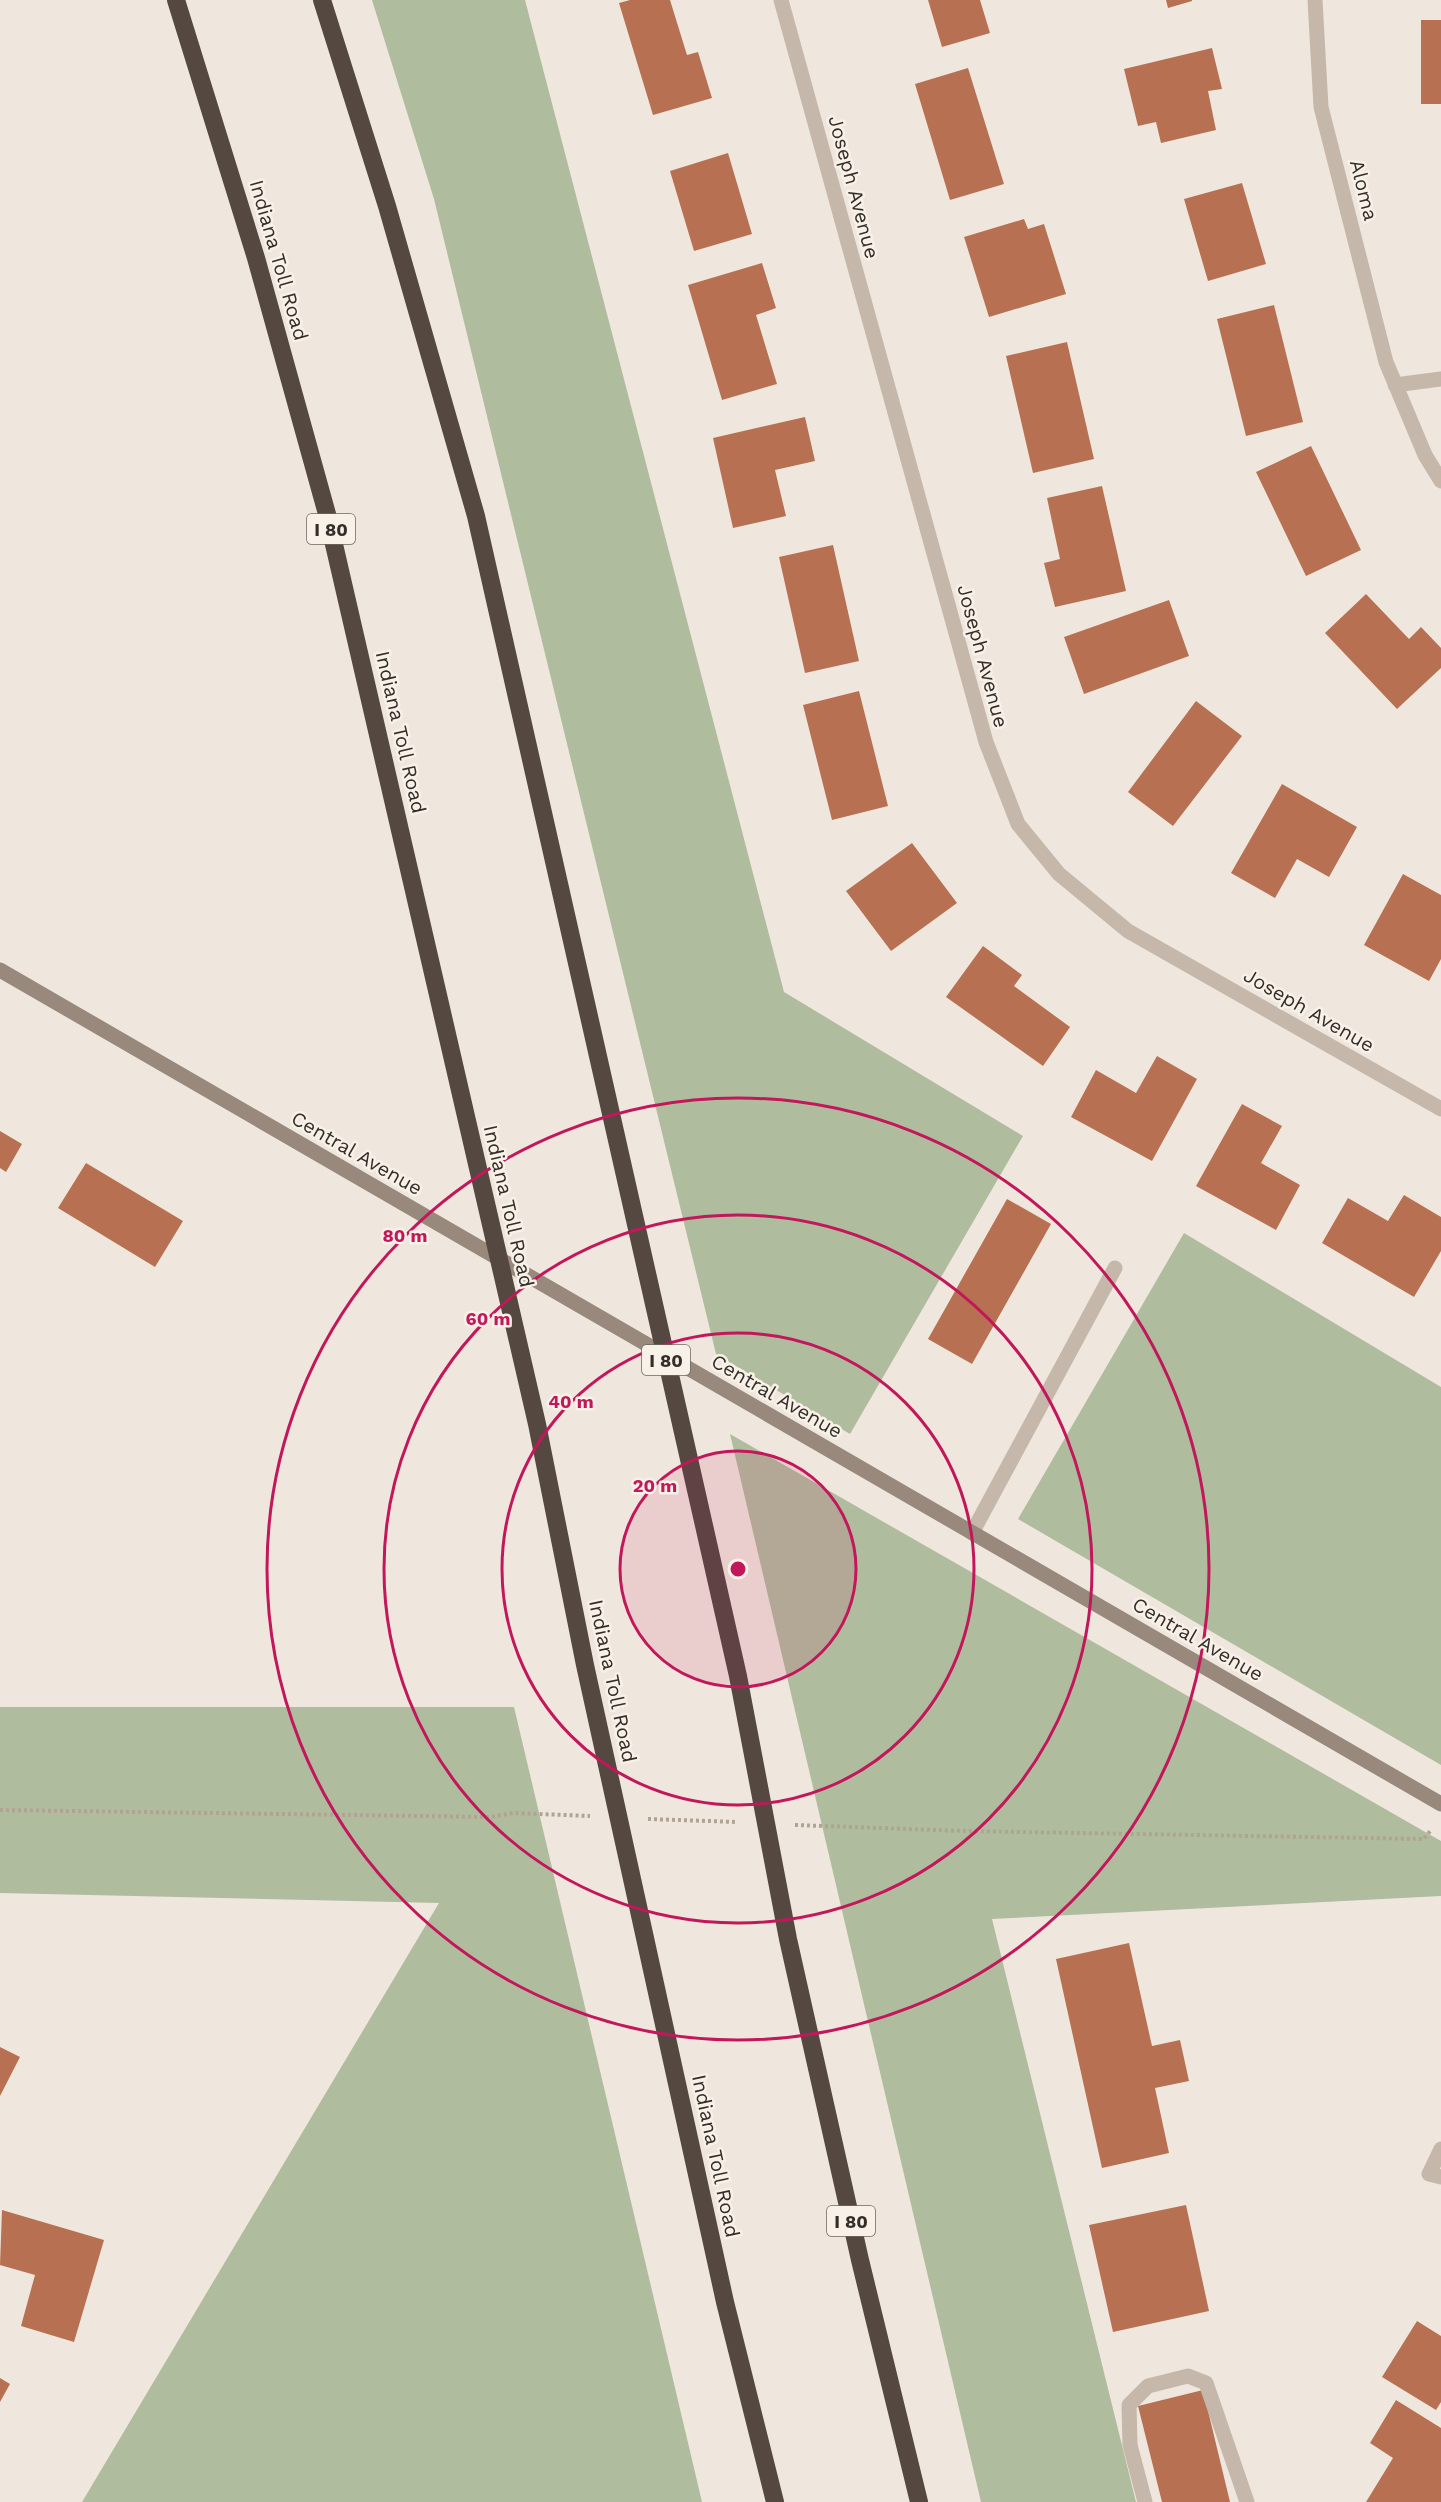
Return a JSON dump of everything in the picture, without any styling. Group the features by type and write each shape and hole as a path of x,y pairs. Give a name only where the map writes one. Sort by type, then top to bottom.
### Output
{"highway":[{"name":"Indiana Toll Road","path":"176,0 256,258 327,514 537,1424 585,1665 725,2301 775,2502"},
{"name":"I 80","path":"322,0 387,206 476,516 624,1164 709,1556 738,1676 788,1939 860,2260 919,2502"}],"street":[{"name":"Joseph Avenue","path":"781,0 986,742 1018,824 1059,873 1128,931 1441,1109"},
{"name":"Aloma","path":"1315,0 1321,107 1386,362 1425,455 1441,481"},
{"path":"1395,385 1441,379"},
{"name":"Central Avenue","path":"0,970 1441,1804"},
{"path":"972,1533 1115,1268"},
{"path":"1441,2149 1429,2174 1441,2177"},
{"path":"1145,2502 1130,2445 1129,2405 1148,2386 1188,2376 1206,2383 1247,2502"}],"path":[{"path":"0,1810 491,1817 513,1813 595,1816"},
{"path":"642,1819 746,1823"},
{"path":"792,1824 964,1831 1424,1839 1436,1824"}],"green space":[{"path":"372,0 525,0 784,992 1023,1136 850,1434 716,1354 434,199"},
{"path":"1184,1233 1441,1387 1441,1765 1018,1519"},
{"path":"730,1434 1441,1841 1441,1896 992,1919 1136,2502 981,2502"},
{"path":"0,1707 514,1707 702,2502 82,2502 439,1903 0,1893"}],"building":[{"path":"630,0 670,0 687,55 698,52 712,98 653,115 619,3"},
{"path":"928,0 980,0 990,33 942,47"},
{"path":"1166,0 1192,0 1192,1 1168,8"},
{"path":"1421,20 1441,20 1441,104 1421,104"},
{"path":"1212,48 1222,89 1208,91 1216,130 1161,143 1156,122 1138,126 1124,69"},
{"path":"968,68 1004,184 950,200 915,84"},
{"path":"728,153 752,234 694,251 670,171"},
{"path":"1242,183 1266,264 1208,281 1184,199"},
{"path":"1024,219 1028,229 1044,224 1066,294 989,317 964,237"},
{"path":"762,263 776,308 756,315 777,384 722,400 688,285"},
{"path":"1274,305 1303,422 1246,436 1217,319"},
{"path":"1067,342 1094,459 1033,473 1006,356"},
{"path":"805,417 815,461 775,470 786,516 733,528 713,438"},
{"path":"1311,446 1361,550 1306,576 1256,472"},
{"path":"1102,486 1126,591 1055,607 1044,563 1060,559 1047,498"},
{"path":"833,545 859,661 805,673 779,557"},
{"path":"1366,594 1409,639 1421,627 1441,648 1441,668 1397,709 1325,633"},
{"path":"1169,600 1189,656 1084,694 1064,637"},
{"path":"859,691 888,806 832,820 803,705"},
{"path":"1196,701 1242,736 1173,826 1128,792"},
{"path":"1282,784 1357,827 1329,877 1297,859 1275,898 1231,873"},
{"path":"912,843 957,903 891,951 846,891"},
{"path":"1403,874 1441,895 1441,959 1429,981 1364,945"},
{"path":"983,946 1022,975 1014,986 1070,1027 1043,1066 946,997"},
{"path":"1157,1056 1197,1079 1152,1161 1071,1117 1096,1070 1136,1093"},
{"path":"1242,1104 1282,1126 1261,1163 1300,1185 1276,1230 1196,1186"},
{"path":"0,1131 22,1144 6,1172 0,1168"},
{"path":"86,1163 183,1221 155,1267 58,1208"},
{"path":"1404,1195 1441,1217 1441,1251 1414,1297 1322,1243 1348,1198 1388,1221"},
{"path":"1007,1199 1051,1224 972,1364 928,1339"},
{"path":"1129,1943 1152,2046 1180,2040 1189,2081 1155,2088 1169,2153 1102,2168 1056,1959"},
{"path":"0,2047 20,2057 0,2096"},
{"path":"1186,2205 1209,2311 1113,2332 1089,2225"},
{"path":"2,2210 104,2240 74,2342 21,2326 35,2275 0,2265"},
{"path":"1417,2321 1441,2336 1441,2402 1436,2410 1382,2377"},
{"path":"0,2378 10,2384 0,2402"},
{"path":"1203,2390 1230,2502 1162,2502 1138,2406"},
{"path":"1396,2400 1441,2428 1441,2502 1366,2502 1393,2458 1370,2443"}]}
